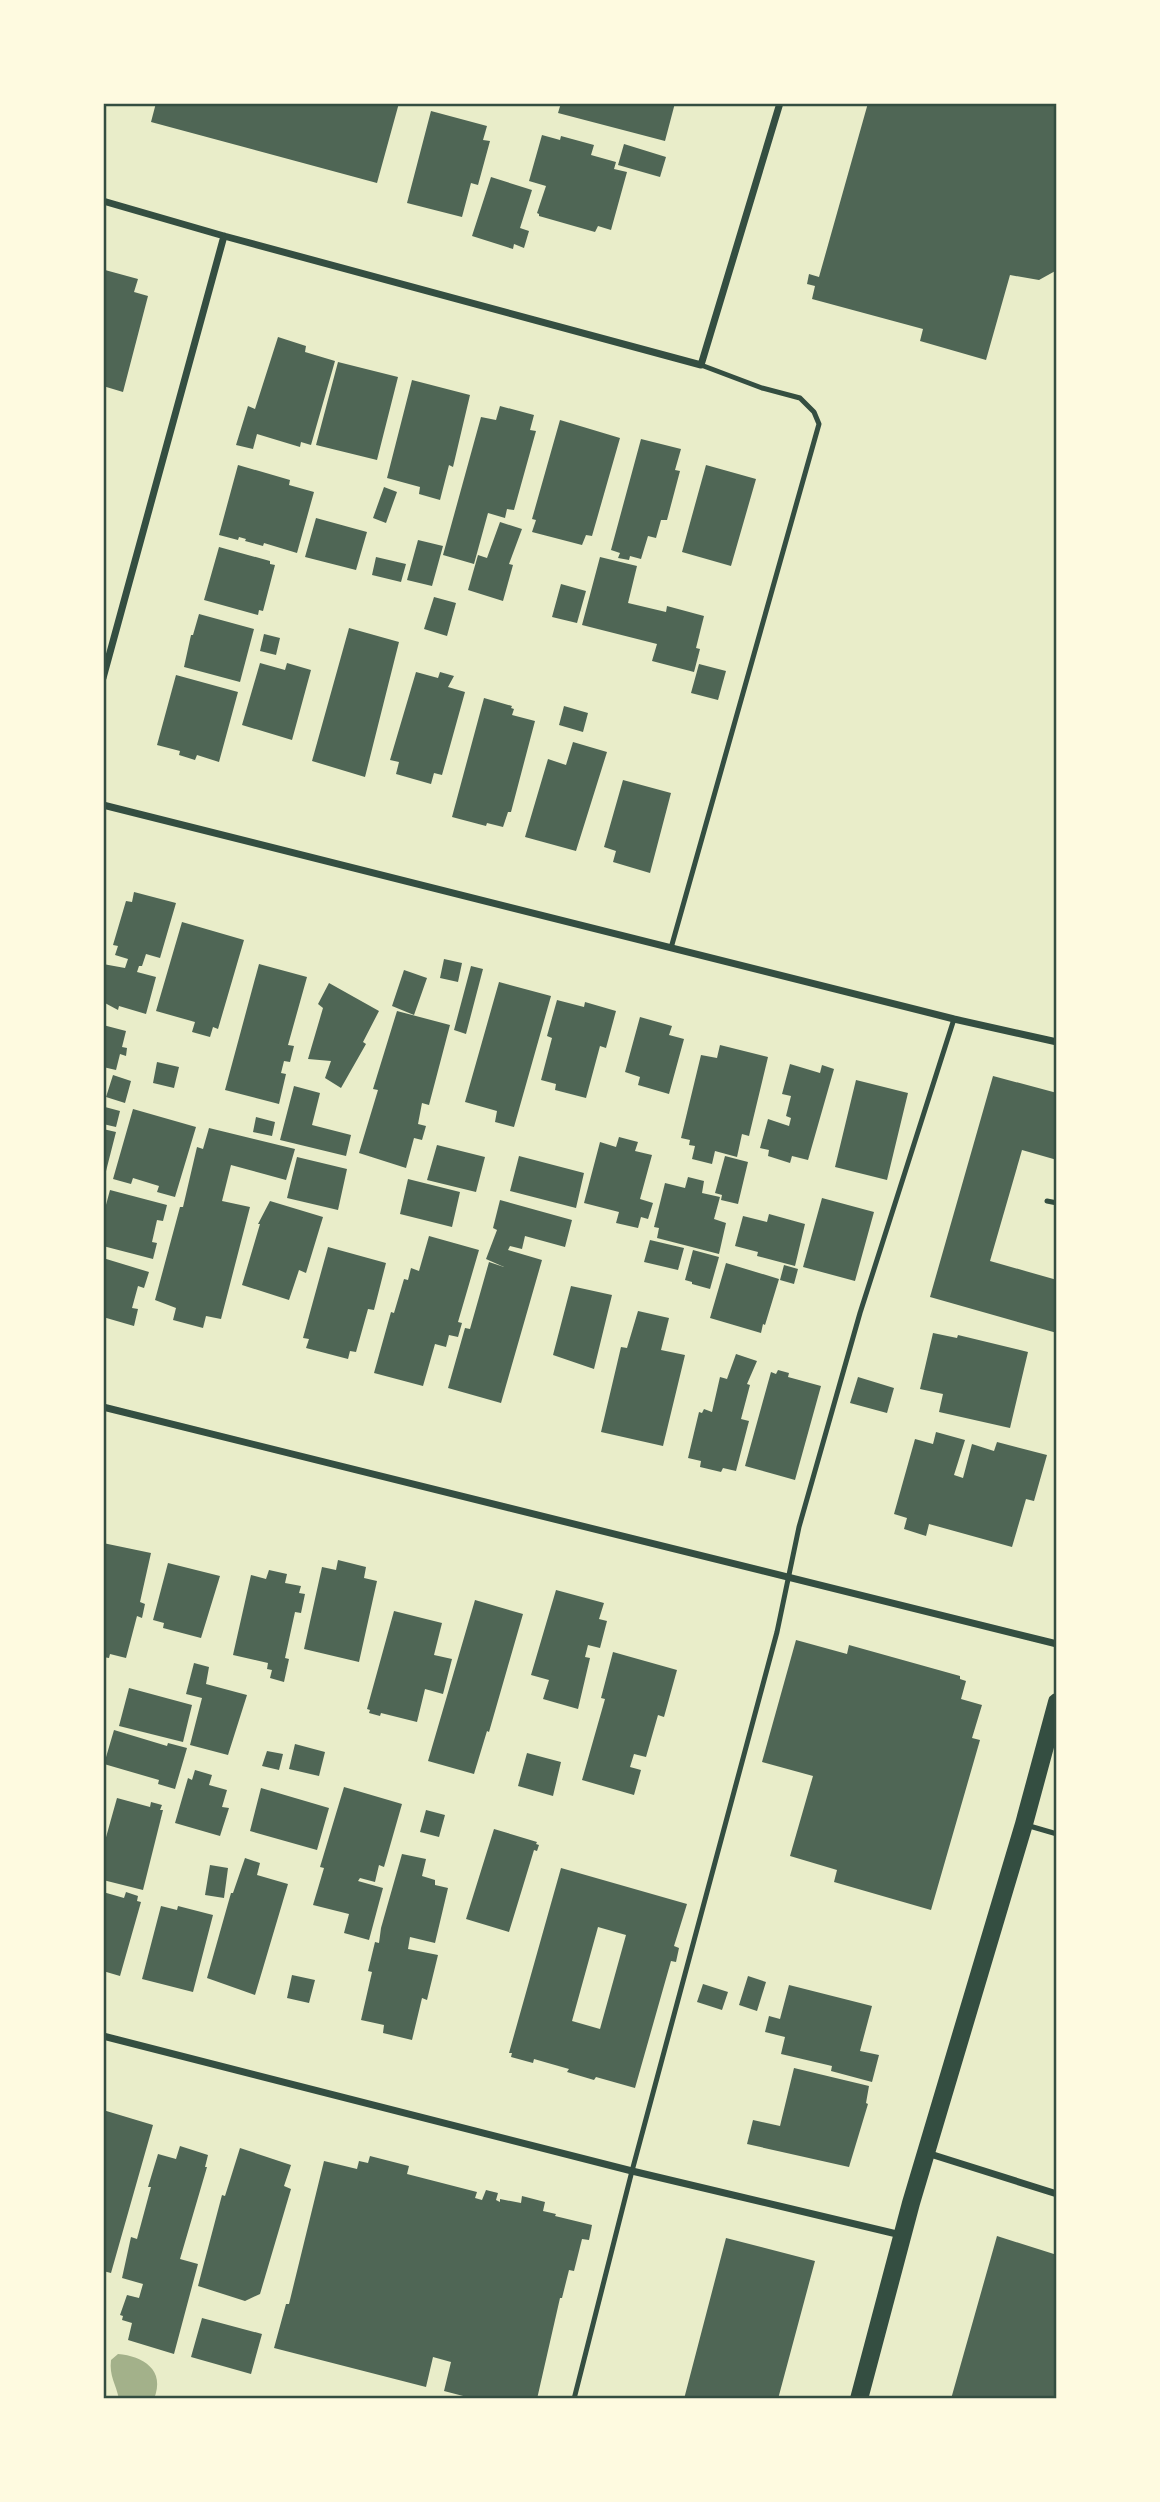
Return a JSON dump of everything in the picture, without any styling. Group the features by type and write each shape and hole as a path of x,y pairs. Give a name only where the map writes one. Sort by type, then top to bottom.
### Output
{"main road":[{"path":"859,2399 926,2153 1052,1735 1057,1702"}],"street":[{"path":"103,201 701,365 780,103"},
{"path":"103,678 223,236"},
{"path":"103,805 1057,1042"},
{"path":"103,1407 1057,1644"},
{"path":"103,2036 632,2171 902,2236"},
{"path":"926,2153 1057,2194"}],"lane":[{"path":"671,948 818,424 814,412 800,398 762,388 701,365"},
{"path":"103,643 112,645"},
{"path":"574,2399 776,1632 799,1527 860,1313 954,1018"},
{"path":"1047,1201 1057,1203"},
{"path":"1024,1824 1057,1834"}],"shaded area":[{"path":"118,2354 144,2361 150,2366 157,2380 154,2399 119,2399 111,2366 111,2360"}],"building":[{"path":"156,103 312,103 322,106 323,103 399,103 377,183 151,122"},
{"path":"561,103 675,103 665,141 558,113"},
{"path":"868,103 1057,103 1057,270 1039,280 1010,275 986,360 920,341 923,329 812,299 815,286 807,284 809,274 819,277"},
{"path":"431,111 487,126 483,140 490,141 478,185 471,183 462,217 407,203"},
{"path":"542,135 560,140 561,136 594,145 591,155 616,162 614,169 627,172 611,230 598,226 595,232 539,216 537,213 546,186 529,181"},
{"path":"624,144 666,157 660,177 618,165"},
{"path":"491,177 532,190 520,228 529,231 524,248 514,244 513,249 472,236"},
{"path":"105,270 138,279 134,292 148,296 123,392 103,386"},
{"path":"278,337 306,346 305,352 335,361 311,445 301,442 300,447 257,434 253,449 236,445 248,406 255,409"},
{"path":"338,362 398,377 377,460 316,445"},
{"path":"412,380 470,395 453,467 449,465 440,500 419,494 420,487 387,478"},
{"path":"500,406 534,415 530,430 536,431 514,510 507,509 505,518 488,513 474,564 443,555 481,417 496,420"},
{"path":"560,420 620,438 592,536 586,535 582,545 532,532 536,520 532,519"},
{"path":"641,439 681,449 675,470 680,471 667,520 661,520 656,538 648,536 641,559 630,556 629,560 618,558 620,553 611,550"},
{"path":"238,465 290,480 289,485 314,492 297,553 264,543 263,546 239,537 238,540 219,535"},
{"path":"706,465 756,479 731,566 682,552"},
{"path":"384,487 397,492 386,523 373,518"},
{"path":"316,518 367,532 356,570 305,557"},
{"path":"500,522 522,529 509,564 513,565 503,601 468,590 478,555 487,558"},
{"path":"418,540 443,546 432,586 407,580"},
{"path":"219,547 270,561 270,564 275,565 263,611 259,610 258,615 204,600"},
{"path":"376,557 406,564 401,582 372,575"},
{"path":"600,557 637,566 628,603 666,612 667,606 704,616 696,648 700,649 694,672 652,661 657,644 582,625"},
{"path":"561,584 586,591 577,623 552,617"},
{"path":"434,597 456,603 447,636 424,629"},
{"path":"199,614 254,629 240,682 184,667"},
{"path":"349,628 399,642 365,777 312,761"},
{"path":"264,634 280,638 276,655 260,651"},
{"path":"260,663 285,670 287,663 311,670 292,740 242,725"},
{"path":"699,664 726,671 718,700 691,693"},
{"path":"416,672 438,678 440,672 454,676 448,687 465,692 442,775 434,773 431,784 396,774 399,762 390,760"},
{"path":"176,675 238,692 219,762 197,755 195,760 179,755 180,751 157,745"},
{"path":"484,698 512,706 512,715 535,721 511,812 508,812 503,827 487,823 486,826 452,817"},
{"path":"564,706 588,713 583,732 559,725"},
{"path":"573,742 607,752 576,851 525,837 548,759 566,765"},
{"path":"623,780 671,793 650,873 613,862 616,851 604,847"},
{"path":"134,892 176,903 160,958 146,954 137,972 156,977 146,1014 119,1006 118,1010 103,1002 103,964 125,968 128,959 115,955 118,946 113,945 126,901 132,902"},
{"path":"182,922 244,940 218,1029 213,1027 210,1037 192,1032 195,1022 156,1011"},
{"path":"444,959 462,963 458,982 440,978"},
{"path":"259,964 307,977 288,1045 294,1046 290,1062 284,1061 281,1073 286,1074 279,1104 225,1090"},
{"path":"471,966 483,969 466,1034 454,1030"},
{"path":"404,970 427,978 414,1015 392,1006"},
{"path":"499,982 551,996 514,1127 495,1122 497,1111 465,1102"},
{"path":"329,983 379,1011 363,1042 366,1044 341,1088 325,1078 331,1061 308,1059 323,1008 318,1004"},
{"path":"557,1000 584,1007 585,1002 616,1011 606,1048 600,1046 586,1098 555,1090 556,1084 541,1080 552,1038 547,1036"},
{"path":"397,1011 450,1025 429,1105 422,1103 418,1124 426,1126 422,1140 414,1138 406,1168 359,1153 378,1090 373,1089"},
{"path":"640,1017 672,1026 669,1035 684,1039 669,1094 638,1085 640,1077 625,1072"},
{"path":"103,1025 126,1031 122,1047 127,1048 126,1056 120,1054 116,1070 103,1067"},
{"path":"720,1045 768,1057 749,1136 742,1134 737,1157 715,1151 712,1164 692,1159 695,1146 689,1145 690,1140 681,1138 701,1055 717,1058"},
{"path":"157,1062 179,1067 174,1088 153,1083"},
{"path":"790,1064 820,1073 822,1065 834,1069 808,1160 792,1156 790,1163 768,1156 769,1150 760,1148 768,1119 789,1126 791,1118 786,1116 791,1096 782,1094"},
{"path":"113,1075 131,1081 125,1103 106,1097"},
{"path":"993,1076 1057,1093 1057,1160 1022,1150 990,1261 1057,1280 1057,1333 930,1297"},
{"path":"856,1080 908,1093 887,1180 835,1167"},
{"path":"294,1086 320,1093 312,1125 351,1135 346,1156 280,1140"},
{"path":"105,1107 120,1111 116,1127 103,1124"},
{"path":"133,1109 196,1127 175,1197 157,1192 159,1186 133,1178 131,1184 113,1179"},
{"path":"256,1117 275,1122 272,1136 253,1132"},
{"path":"209,1128 295,1149 286,1180 231,1165 222,1201 250,1207 221,1319 206,1316 203,1328 173,1320 176,1308 155,1300 180,1207 183,1207 197,1147 203,1149"},
{"path":"103,1129 116,1132 104,1179 103,1179"},
{"path":"619,1137 638,1142 635,1151 652,1155 640,1199 653,1203 648,1219 641,1217 638,1228 616,1223 619,1212 584,1203 600,1142 616,1147"},
{"path":"437,1145 485,1157 476,1192 427,1180"},
{"path":"519,1156 584,1173 576,1208 510,1191"},
{"path":"725,1156 748,1162 738,1204 721,1200 722,1195 715,1193"},
{"path":"297,1157 347,1169 338,1210 287,1198"},
{"path":"688,1177 704,1181 702,1193 720,1197 714,1219 726,1223 719,1254 657,1238 659,1228 654,1227 665,1183 685,1188"},
{"path":"408,1179 460,1192 452,1227 400,1214"},
{"path":"110,1190 167,1205 163,1221 157,1220 152,1242 157,1243 153,1259 103,1246 103,1216"},
{"path":"822,1198 874,1212 855,1281 803,1267"},
{"path":"500,1200 572,1220 565,1247 525,1236 522,1249 510,1246 508,1250 542,1260 501,1403 448,1388 465,1328 470,1329 489,1262 504,1267 486,1259 497,1230 493,1228"},
{"path":"270,1201 323,1217 306,1273 299,1270 289,1300 242,1285 258,1224"},
{"path":"769,1214 805,1224 795,1266 757,1256 758,1252 735,1246 743,1216 767,1222"},
{"path":"429,1236 479,1250 458,1322 462,1323 458,1337 449,1335 446,1347 435,1344 423,1386 374,1373 391,1312 394,1313 404,1279 408,1280 411,1268 419,1271"},
{"path":"650,1240 684,1248 678,1270 644,1262"},
{"path":"328,1247 386,1263 374,1310 368,1309 356,1352 350,1351 348,1359 306,1348 309,1339 303,1338"},
{"path":"693,1250 719,1257 710,1289 685,1280"},
{"path":"103,1258 149,1272 144,1288 138,1286 132,1308 138,1309 134,1326 103,1317"},
{"path":"726,1263 779,1279 761,1333 710,1318"},
{"path":"784,1265 798,1269 794,1284 780,1280"},
{"path":"571,1286 612,1295 594,1369 553,1355"},
{"path":"638,1311 669,1318 661,1350 685,1355 663,1446 601,1432 621,1347 627,1348"},
{"path":"933,1333 957,1338 958,1335 1028,1352 1010,1428 939,1412 943,1394 920,1389"},
{"path":"736,1354 757,1361 747,1384 750,1385 741,1419 749,1421 736,1471 723,1468 721,1472 700,1467 701,1461 688,1458 699,1412 702,1413 704,1409 712,1412 720,1377 727,1379"},
{"path":"778,1370 789,1373 788,1377 821,1386 795,1480 745,1466 771,1372 776,1374"},
{"path":"858,1377 894,1388 887,1413 850,1403"},
{"path":"936,1432 965,1440 954,1475 963,1478 972,1444 994,1451 997,1442 1047,1455 1034,1501 1026,1499 1012,1547 929,1524 926,1536 904,1529 907,1518 894,1514 915,1439 933,1444"},
{"path":"103,1543 151,1553 140,1602 145,1604 142,1618 137,1616 126,1658 110,1654 109,1658 103,1657"},
{"path":"338,1560 366,1567 364,1578 377,1581 359,1662 304,1649 322,1567 336,1570"},
{"path":"168,1563 220,1576 201,1638 163,1628 164,1623 153,1620"},
{"path":"269,1570 287,1574 285,1583 301,1586 299,1593 305,1594 301,1613 295,1612 285,1658 289,1659 284,1682 270,1678 272,1670 267,1669 268,1663 233,1655 251,1575 266,1579"},
{"path":"556,1590 604,1603 599,1619 607,1621 600,1648 588,1645 585,1657 590,1658 578,1709 543,1699 549,1680 531,1675"},
{"path":"475,1600 523,1614 474,1774 428,1761"},
{"path":"394,1611 442,1623 434,1655 452,1659 443,1694 425,1689 417,1722 381,1713 380,1716 369,1713 370,1710 367,1709"},
{"path":"796,1640 847,1654 849,1645 960,1676 960,1679 966,1681 961,1699 982,1705 972,1738 980,1740 931,1910 834,1882 837,1870 790,1856 813,1776 762,1762"},
{"path":"613,1652 677,1670 664,1717 658,1715 646,1757 634,1754 630,1767 641,1770 634,1795 582,1780 605,1699 601,1698"},
{"path":"194,1663 209,1667 206,1684 247,1695 228,1755 190,1745 202,1698 186,1694"},
{"path":"129,1688 192,1705 183,1742 119,1726"},
{"path":"114,1730 167,1746 168,1743 187,1748 175,1789 158,1784 159,1780 104,1764"},
{"path":"295,1744 325,1752 319,1776 289,1769"},
{"path":"267,1751 283,1754 279,1770 262,1766"},
{"path":"527,1753 561,1762 553,1796 518,1786"},
{"path":"195,1770 212,1775 209,1785 227,1790 222,1807 229,1808 220,1836 175,1823 188,1778 192,1780"},
{"path":"344,1787 402,1804 384,1867 379,1865 375,1882 360,1878 358,1881 383,1888 369,1940 344,1933 349,1914 313,1905 324,1868 320,1867"},
{"path":"261,1788 329,1808 317,1850 250,1831"},
{"path":"117,1798 150,1807 151,1802 162,1805 143,1890 103,1880 103,1848"},
{"path":"426,1810 445,1815 439,1837 420,1832"},
{"path":"494,1829 537,1842 539,1845 537,1851 534,1850 509,1932 466,1919"},
{"path":"402,1854 426,1859 422,1876 435,1880 435,1885 448,1888 435,1943 410,1937 408,1949 438,1955 427,2000 422,1998 412,2040 383,2033 384,2025 361,2020 372,1972 368,1971 375,1942 379,1943"},
{"path":"245,1858 260,1863 257,1875 288,1884 255,1995 207,1978 231,1893"},
{"path":"210,1865 228,1868 224,1898 205,1895"},
{"path":"561,1868 687,1904 674,1946 679,1948 676,1962 671,1961 635,2088 596,2077 594,2080 567,2072 569,2069 534,2059 533,2063 511,2057 512,2053 509,2053","holes":["598,1927 626,1935 600,2029 572,2021"]},
{"path":"103,1892 124,1898 126,1892 138,1896 137,1901 141,1902 120,1976 103,1971"},
{"path":"161,1906 177,1910 178,1906 213,1915 193,1992 142,1979"},
{"path":"292,1975 315,1980 309,2003 287,1998"},
{"path":"748,1976 766,1982 757,2011 739,2005"},
{"path":"703,1984 728,1992 722,2010 697,2002"},
{"path":"789,1985 872,2006 860,2051 879,2055 872,2082 831,2071 832,2066 781,2054 785,2037 765,2032 769,2016 780,2019"},
{"path":"794,2068 869,2086 868,2104 849,2167 747,2144 753,2120 780,2126"},
{"path":"103,2110 153,2125 111,2273 103,2271"},
{"path":"180,2146 208,2155 207,2167 180,2259 198,2264 174,2354 128,2340 132,2323 122,2320 123,2316 120,2315 127,2295 139,2298 143,2284 122,2278 131,2237 137,2239 158,2154 176,2159"},
{"path":"240,2148 291,2165 284,2186 291,2189 260,2294 245,2301 198,2286 222,2195 225,2196"},
{"path":"370,2156 409,2166 407,2174 477,2192 475,2198 482,2200 486,2190 498,2193 496,2200 500,2202 500,2199 521,2203 522,2196 545,2202 543,2211 556,2214 555,2216 592,2225 589,2240 582,2239 574,2271 569,2270 560,2298 537,2399 467,2399 444,2391 451,2362 433,2357 426,2387 274,2348 286,2304 289,2304 324,2161 357,2169 359,2161 368,2163"},
{"path":"997,2236 1057,2255 1057,2399 951,2399"},
{"path":"726,2238 815,2261 778,2399 684,2399"},
{"path":"202,2318 262,2334 251,2374 191,2357"}]}
